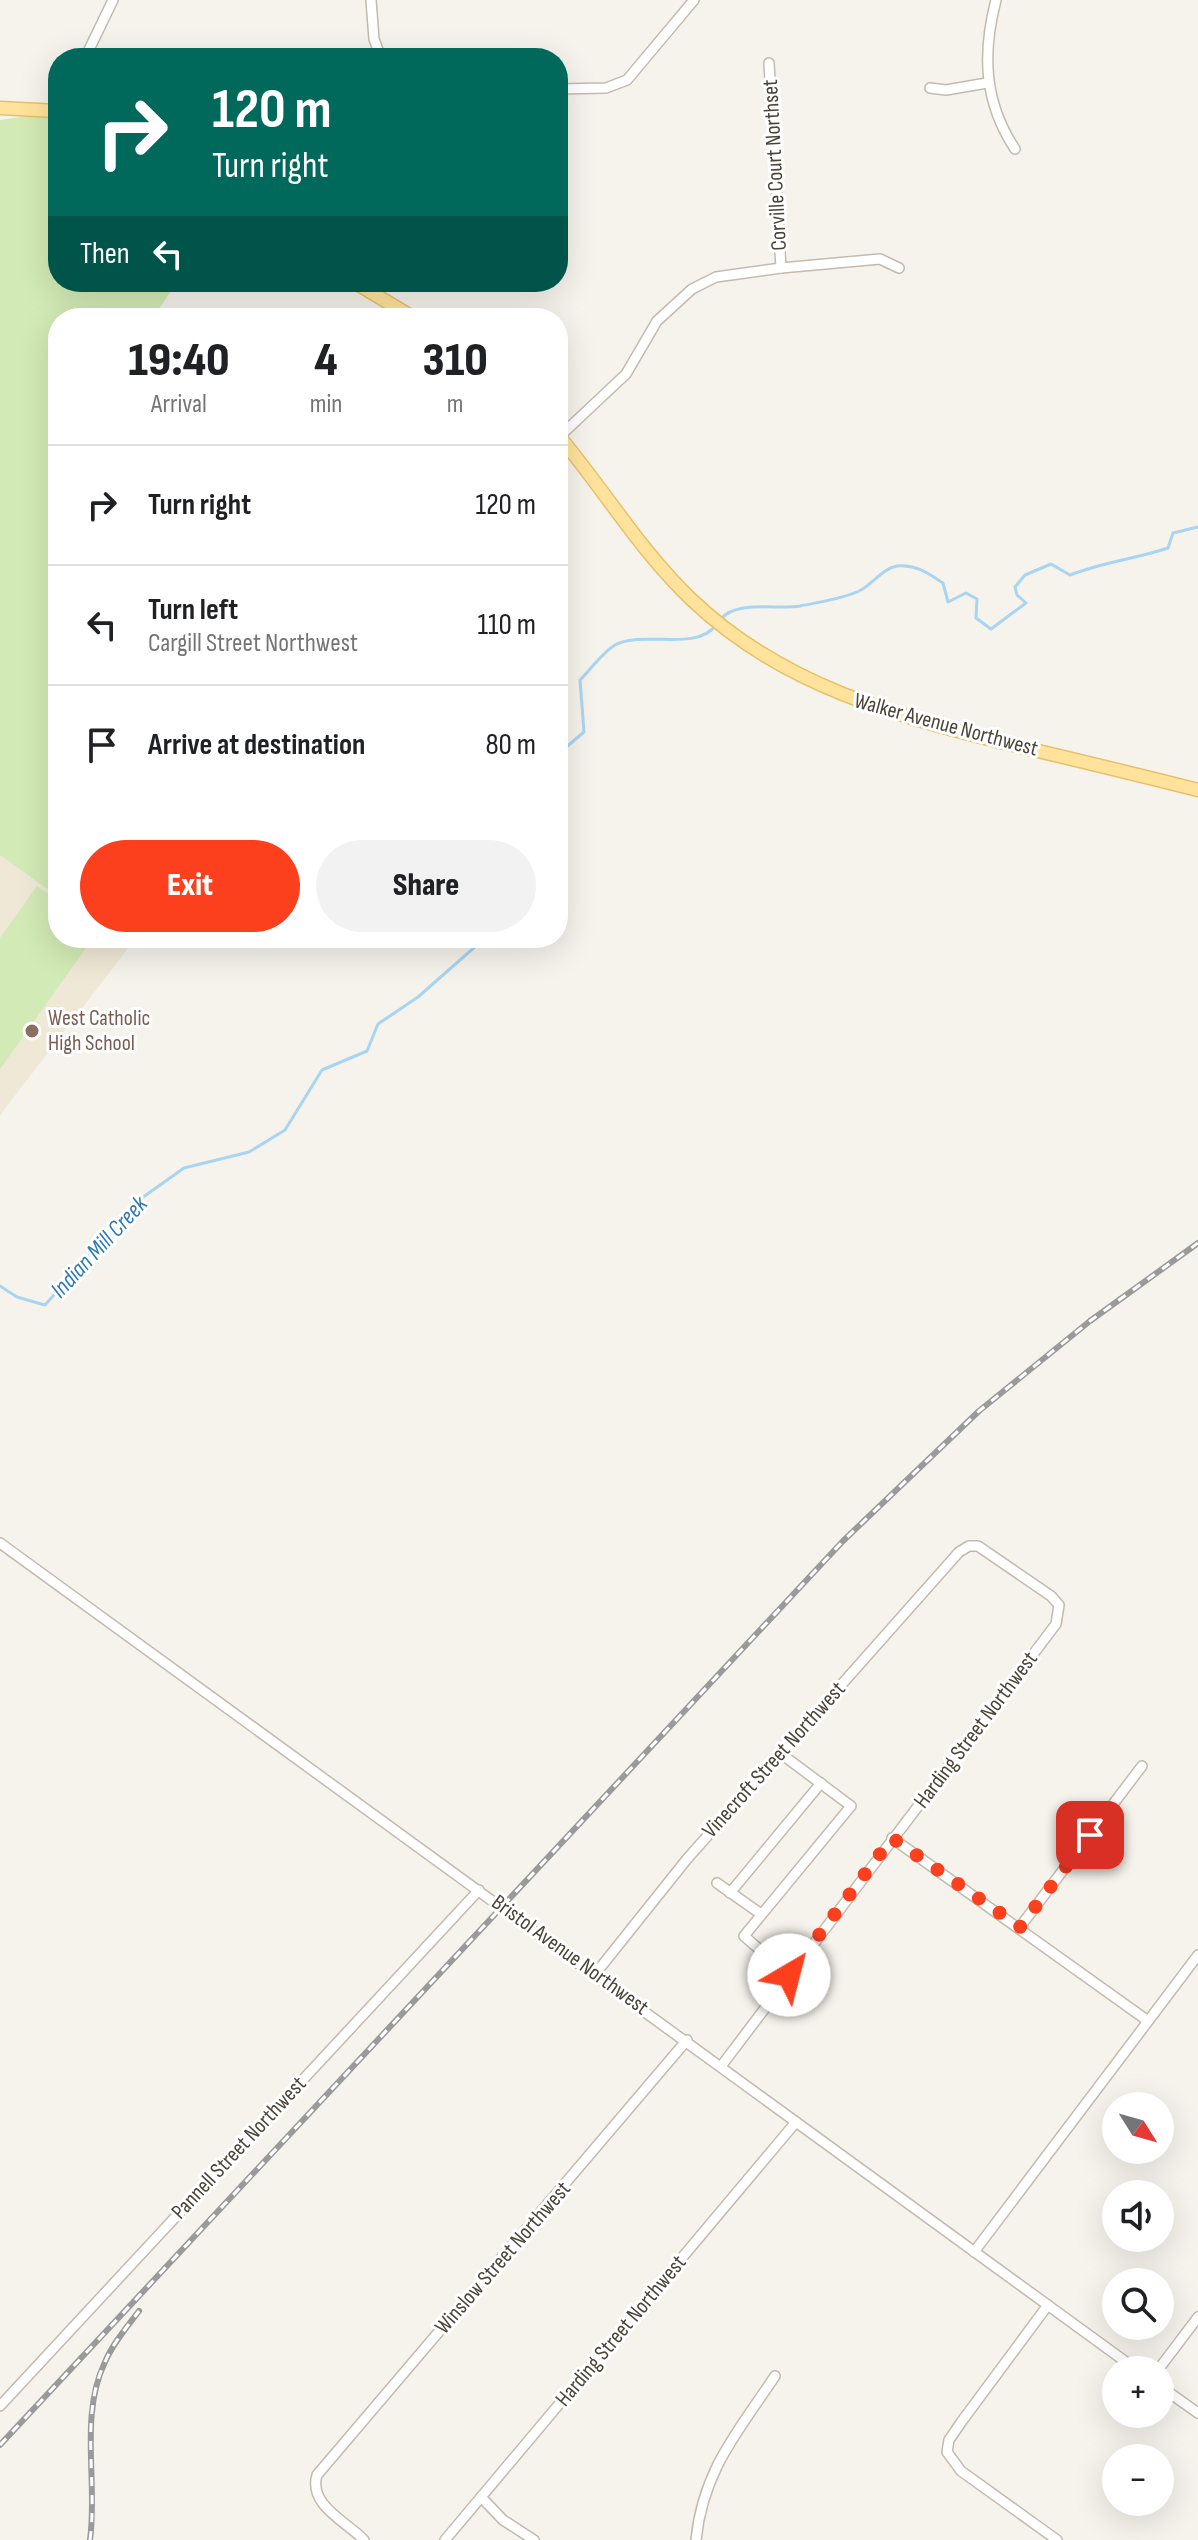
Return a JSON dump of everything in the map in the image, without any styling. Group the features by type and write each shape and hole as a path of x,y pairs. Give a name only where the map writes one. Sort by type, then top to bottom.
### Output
{"main road":[{"path":"0,108 48,110"},
{"path":"371,292 397,308"},
{"name":"Walker Avenue Northwest","path":"568,448 644,548 709,616 742,641 822,688 898,717 1198,790"}],"street":[{"path":"90,48 113,0"},
{"path":"371,0 371,25 378,48"},
{"path":"568,89 606,88 627,80 694,0"},
{"path":"996,0 986,48 987,83 1003,131 1015,149"},
{"name":"Corville Court Northset","path":"769,63 781,268"},
{"path":"930,88 946,90 987,83"},
{"path":"568,428 626,374 657,321 692,289 716,277 880,259 899,268"},
{"name":"Bristol Avenue Northwest","path":"0,1543 596,1973 1118,2356"},
{"name":"Vinecroft Street Northwest","path":"596,1973 687,1859 959,1552 969,1546 978,1546 1051,1596 1059,1605 1056,1624"},
{"name":"Harding Street Northwest","path":"722,2065 1056,1624"},
{"path":"780,1753 851,1806 744,1936 789,1975"},
{"path":"1020,1927 1142,1766"},
{"path":"730,1893 821,1783"},
{"path":"892,1838 1148,2021"},
{"path":"717,1883 761,1914"},
{"name":"Pannell Street Northwest","path":"0,2406 479,1890"},
{"path":"974,2252 1198,1955"},
{"name":"Winslow Street Northwest","path":"364,2540 320,2500 315,2484 317,2475 687,2040"},
{"name":"Harding Street Northwest","path":"445,2540 796,2122"},
{"path":"1048,2305 962,2421 949,2440 947,2452 961,2471 1057,2540"},
{"path":"1169,2356 1198,2317"},
{"path":"696,2540 702,2502 720,2456 775,2376"},
{"path":"1174,2396 1198,2413"},
{"path":"481,2497 503,2520 534,2540"}],"shaded area":[{"name":"West Catholic High School","path":"0,855 48,890 48,948 128,948 0,1115"}],"green space":[{"path":"27,116 48,117 48,292 170,292 160,308 48,308 48,890 0,855 0,120"},
{"path":"37,886 48,894 48,948 86,948 0,1069 0,938"}],"waterway":[{"name":"Indian Mill Creek","path":"721,619 728,613 747,608 800,606 847,596 861,590 888,570 904,566 922,570 943,583 948,602 966,593 977,599 976,618 991,629 1026,603 1017,595 1015,587 1025,575 1051,564 1070,575 1156,552 1168,548 1173,533 1198,527"},
{"name":"Indian Mill Creek","path":"568,746 584,732 580,680 610,648 641,639 696,637 716,625"},
{"name":"Indian Mill Creek","path":"0,1286 17,1297 45,1305 139,1200 184,1168 249,1152 285,1130 322,1070 367,1051 378,1024 418,997 474,948"}],"railway":[{"path":"0,2445 843,1541 979,1411 1090,1321 1198,1243"},
{"path":"90,2540 91,2427 97,2383 112,2348 139,2311"}],"place":[{"name":"West Catholic High School","path":"32,1031"}],"route":[{"path":"789,1975 892,1838 1020,1927 1090,1835"}]}
